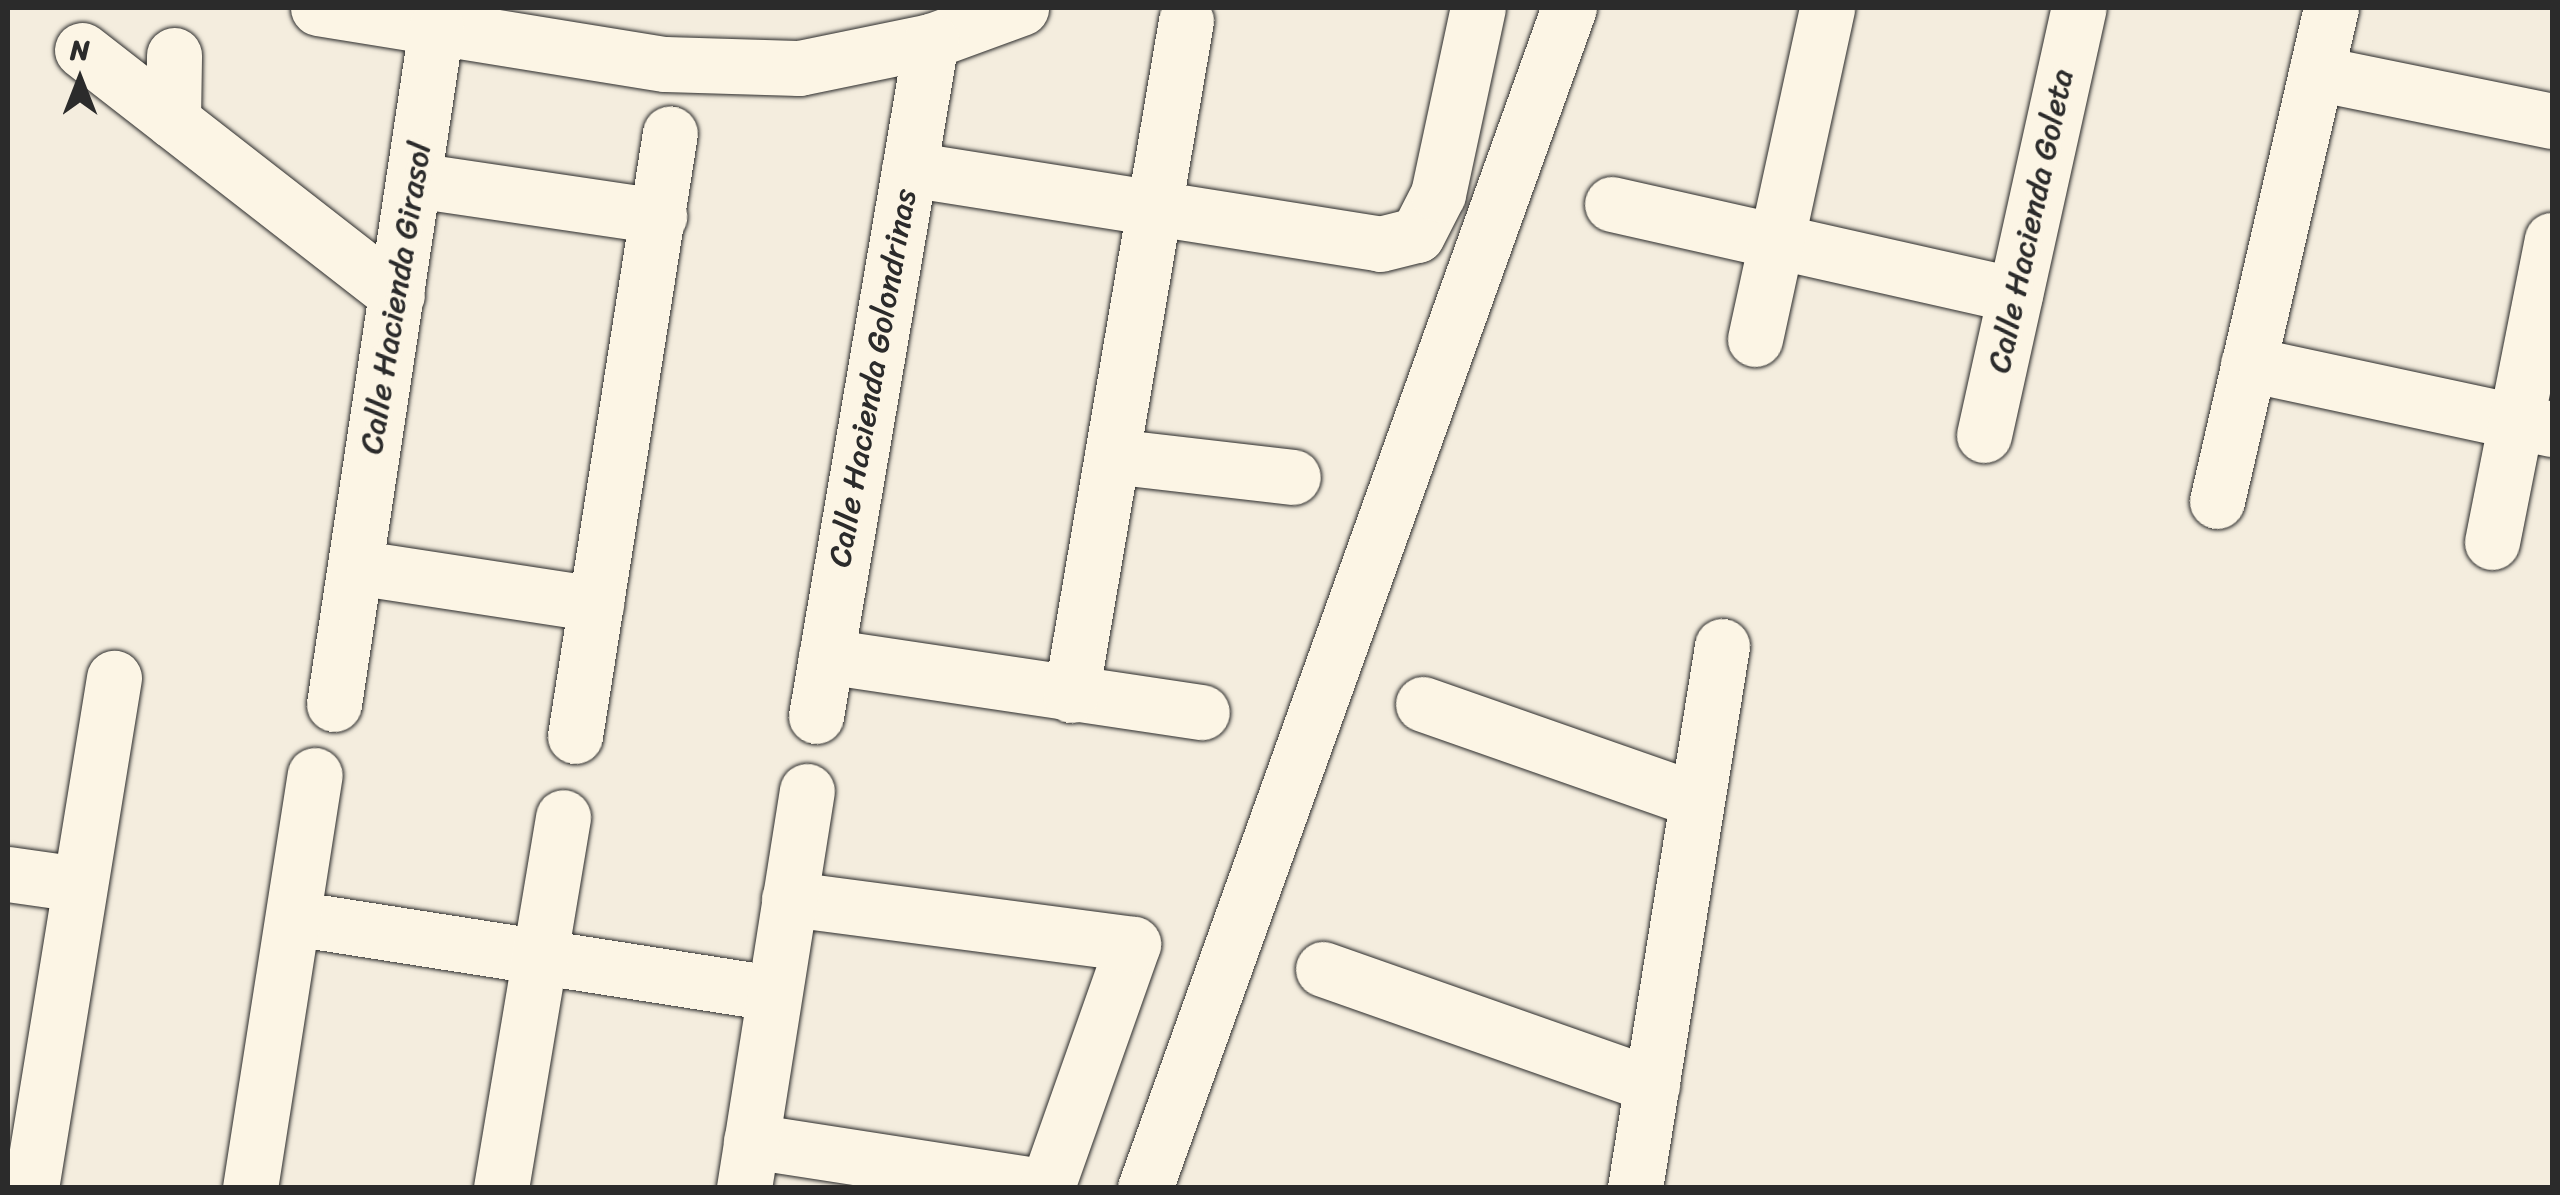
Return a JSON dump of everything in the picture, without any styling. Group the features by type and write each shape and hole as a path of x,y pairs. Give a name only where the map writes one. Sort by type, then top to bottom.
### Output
{"street":[{"path":"318,8 664,64 799,68 931,41 1021,8"},
{"path":"909,169 1380,244 1416,235 1438,194 1478,8"},
{"path":"1145,1188 1568,8"},
{"path":"1755,339 1827,8"},
{"name":"Calle Hacienda Goleta","path":"1984,435 2078,8"},
{"path":"2217,502 2331,8"},
{"path":"1072,695 1186,21"},
{"name":"Calle Hacienda Girasol","path":"334,704 436,28"},
{"name":"Calle Hacienda Golondrinas","path":"816,716 931,41"},
{"path":"82,50 397,295"},
{"path":"173,121 174,56"},
{"path":"2316,74 2552,121"},
{"path":"575,736 670,133"},
{"path":"415,180 658,216"},
{"path":"1612,204 2015,295"},
{"path":"2492,542 2532,424 2552,240"},
{"path":"2248,364 2532,424"},
{"path":"1112,456 1293,477"},
{"path":"355,568 596,604"},
{"path":"1635,1188 1722,646"},
{"path":"826,656 1202,712"},
{"path":"31,1188 114,678"},
{"path":"1423,704 1697,800"},
{"path":"250,1188 316,775"},
{"path":"790,899 1133,944 1047,1186 748,1164 806,790"},
{"path":"501,1188 563,817"},
{"path":"8,874 78,884"},
{"path":"293,918 774,993"},
{"path":"1323,969 1652,1085"}]}
